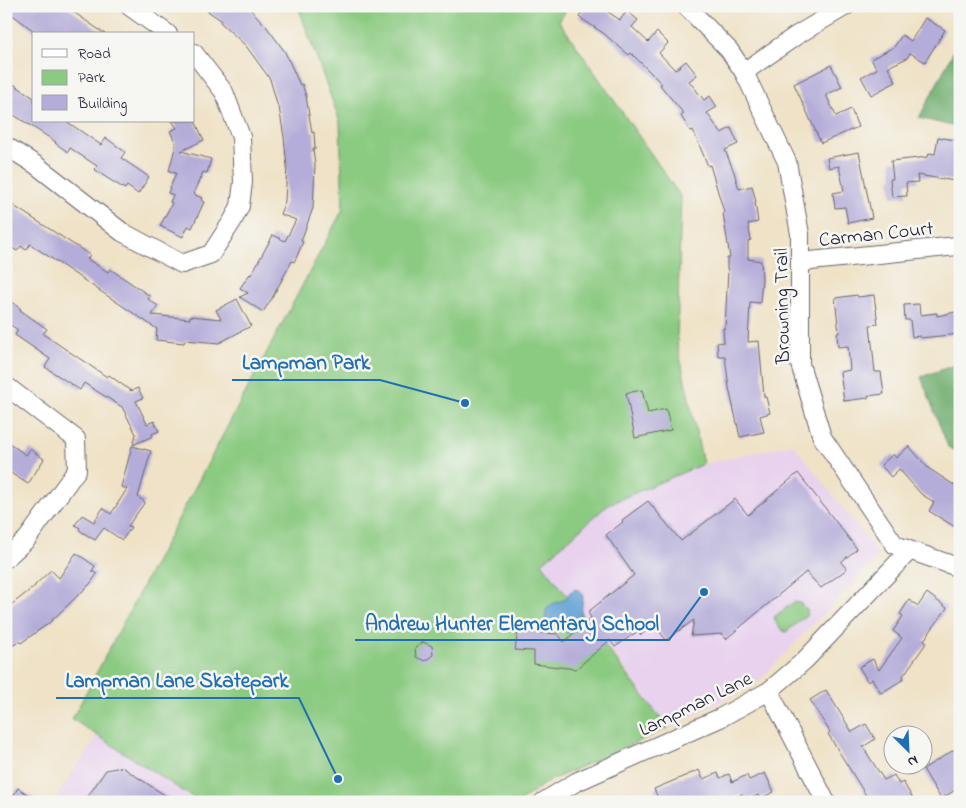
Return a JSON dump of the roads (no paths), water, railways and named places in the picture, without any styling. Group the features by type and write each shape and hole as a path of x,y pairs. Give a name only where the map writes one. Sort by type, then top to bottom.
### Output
{"street":[{"path":"129,6 165,32"},
{"name":"Browning Trail","path":"686,6 729,50 744,72 787,162 800,234 800,364 822,437 895,545 960,568"},
{"path":"744,72 798,35 846,6"},
{"path":"6,146 36,165 122,232 182,264 211,254 240,206 243,182 241,137 224,92 195,54"},
{"name":"Carman Court","path":"800,262 957,246"},
{"path":"6,386 76,439 77,470 27,540 6,558"},
{"name":"Lampman Lane","path":"543,802 576,782 720,718 769,691 804,661 909,551"},
{"path":"769,691 826,802"}],"water":[{"path":"576,589 581,591 583,597 580,624 568,634 558,624 547,626 544,620 546,610 552,604 566,599 570,592"}],"place":[{"name":"Lampman Park","path":"465,403"},
{"name":"Andrew Hunter Elementary School","path":"704,592"},
{"name":"Lampman Lane Skatepark","path":"338,779"}]}
